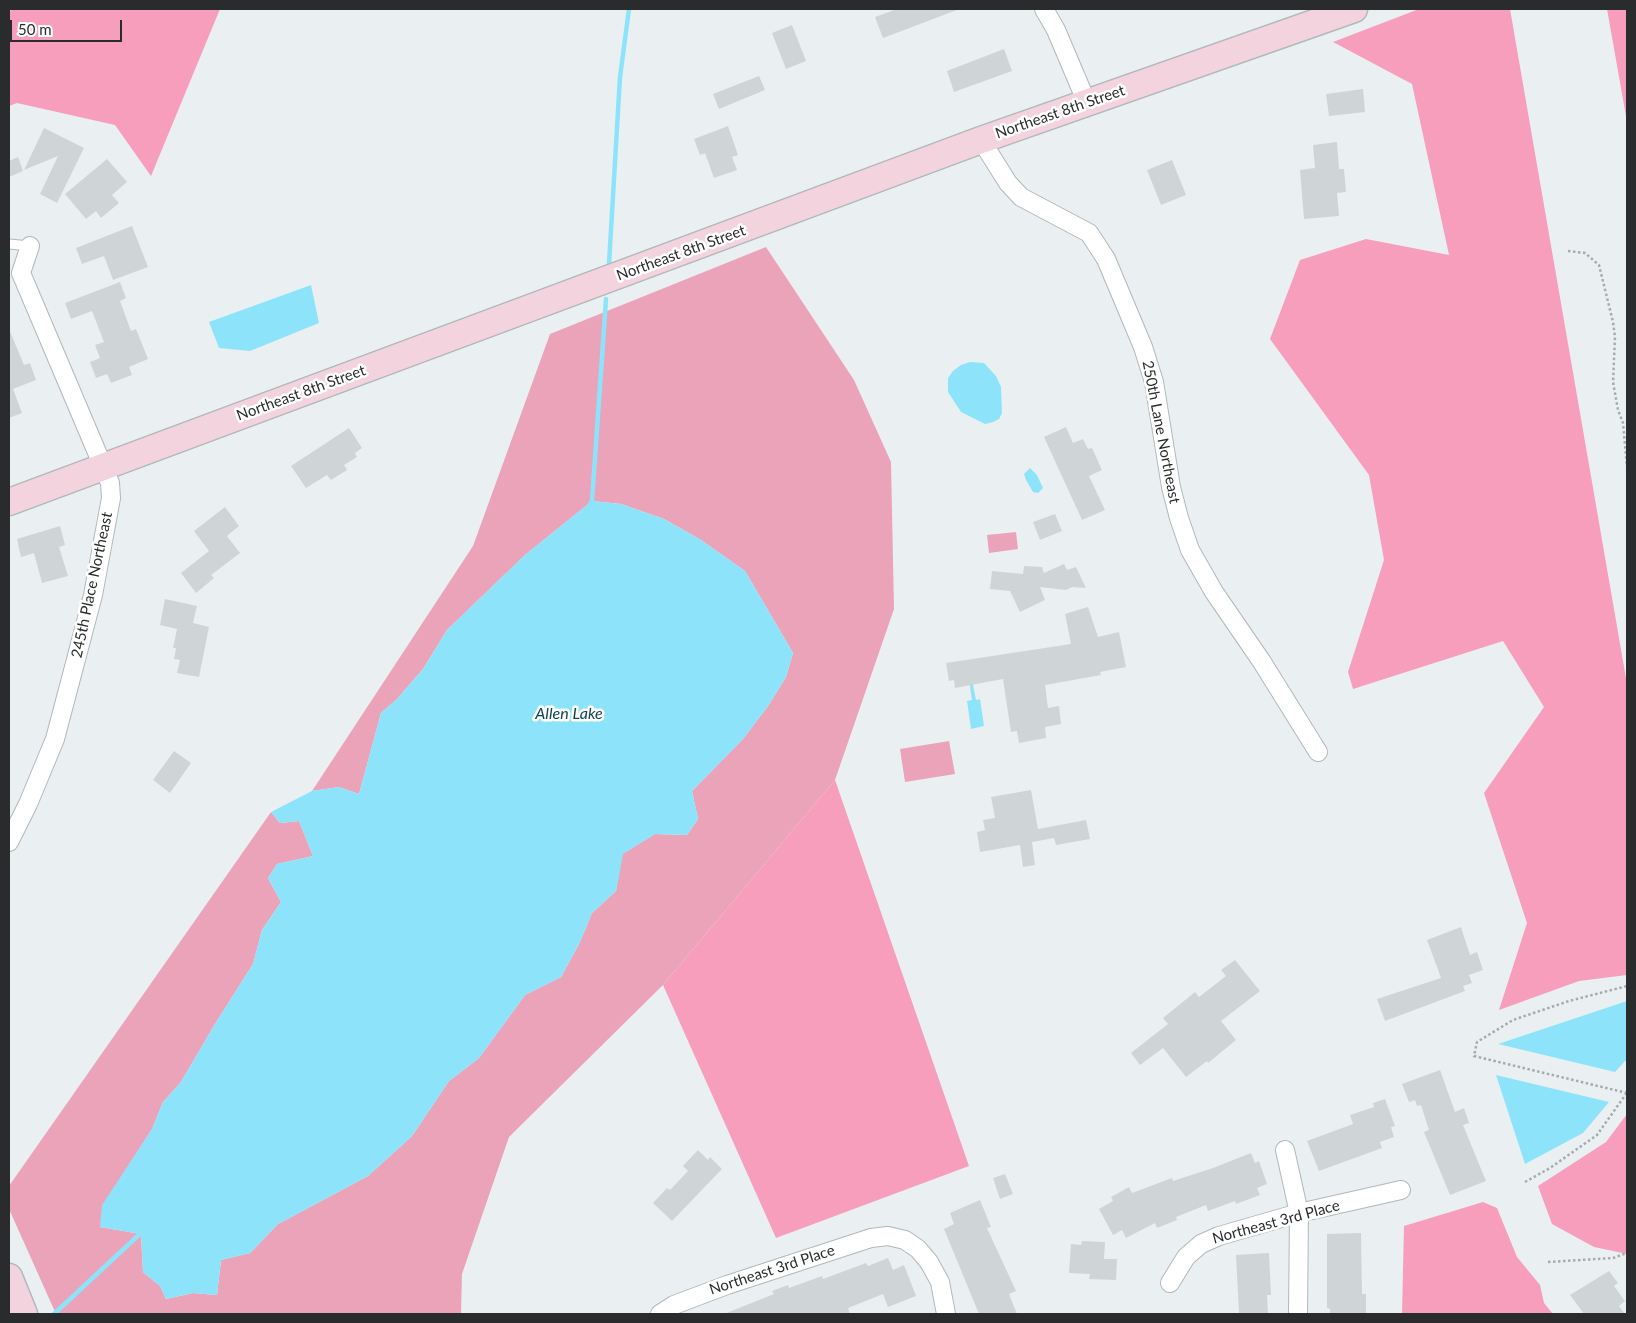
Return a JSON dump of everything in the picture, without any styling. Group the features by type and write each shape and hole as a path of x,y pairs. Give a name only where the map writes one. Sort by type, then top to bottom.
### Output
{"street":[{"path":"1044,9 1056,30 1087,103"},
{"name":"Northeast 8th Street","path":"9,502 981,140 1354,9"},
{"name":"250th Lane Northeast","path":"981,140 1008,183 1021,197 1089,233 1098,243 1143,346 1154,382 1171,487 1190,550 1214,592 1262,662 1318,752"},
{"name":"245th Place Northeast","path":"9,842 28,804 55,739 93,595 111,498 110,483 21,273 30,246"},
{"path":"1285,1150 1299,1213 1298,1314"},
{"name":"Northeast 3rd Place","path":"1170,1283 1186,1257 1200,1244 1219,1236 1299,1213 1401,1190"},
{"name":"Northeast 3rd Place","path":"660,1314 674,1305 727,1285 871,1238 888,1236 905,1240 918,1249 929,1262 940,1282 946,1314"},
{"path":"9,1276 24,1314"}],"lane":[{"path":"9,244 30,246"}],"path":[{"path":"1568,252 1584,253 1599,265 1613,322 1615,338 1613,382 1618,410 1623,423 1627,468"},
{"path":"1525,1182 1550,1168 1598,1135 1627,1093 1474,1056 1477,1042 1513,1020 1569,1001 1627,986"},
{"path":"1548,1262 1613,1258 1627,1253"}],"shaded area":[{"path":"12,9 220,9 151,176 115,125 17,103 9,106 9,12"},
{"path":"1419,9 1510,9 1627,684 1627,975 1579,981 1499,1010 1527,923 1484,793 1544,707 1503,641 1353,689 1348,672 1384,560 1369,475 1270,339 1300,260 1366,239 1449,255 1412,84 1333,42"},
{"path":"1607,9 1627,9 1627,122"},
{"path":"766,247 854,380 891,462 894,609 835,780 663,985 509,1137 462,1274 461,1314 56,1314 9,1209 9,1186 271,812 280,823 299,821 313,856 277,864 268,878 281,902 262,930 253,964 181,1082 163,1102 152,1129 120,1179 100,1227 141,1234 143,1272 160,1286 166,1299 193,1293 217,1295 221,1260 250,1253 278,1224 368,1176 412,1136 449,1081 479,1058 525,995 561,977 580,942 592,913 616,891 622,854 655,834 687,835 698,819 692,791 743,739 768,706 786,677 793,653 745,571 701,540 664,519 621,504 592,501 525,555 447,630 423,669 397,699 381,713 359,794 339,787 312,791 473,546 550,334"},
{"path":"1016,532 1018,549 989,553 987,535"},
{"path":"949,741 955,774 905,782 900,749"},
{"path":"835,780 969,1166 776,1238 663,985"},
{"path":"1627,1114 1627,1254 1594,1247 1552,1224 1538,1186 1606,1142"},
{"path":"1483,1202 1497,1208 1517,1257 1540,1285 1544,1303 1553,1314 1402,1314 1404,1226"}],"water":[{"path":"311,285 319,323 250,351 219,348 209,322"},
{"path":"970,362 984,363 996,376 1001,387 1002,413 999,419 993,422 985,424 961,412 948,392 948,378 953,371 961,365"},
{"path":"1030,468 1037,475 1043,488 1038,493 1033,492 1024,474"},
{"name":"Allen Lake","path":"592,501 621,504 664,519 701,540 745,571 793,653 786,677 768,706 743,739 692,791 698,819 687,835 655,834 623,854 616,891 592,913 580,942 561,977 525,995 479,1058 449,1081 412,1136 368,1176 278,1224 250,1253 221,1260 217,1295 193,1293 166,1299 160,1286 143,1272 141,1234 100,1227 102,1205 152,1129 163,1102 181,1082 253,964 262,930 281,902 268,878 277,864 313,856 299,821 280,823 271,812 312,791 339,787 359,794 381,713 397,699 423,669 447,630 525,555"},
{"path":"969,680 972,680 976,700 980,699 984,726 971,729 967,701 972,700"},
{"path":"1627,1001 1627,1059 1615,1072 1498,1044"},
{"path":"1496,1075 1609,1102 1583,1133 1525,1164"}],"building":[{"path":"897,9 957,10 883,38 875,17"},
{"path":"792,25 806,61 786,69 772,33"},
{"path":"1004,49 1012,71 954,92 947,71"},
{"path":"759,76 765,90 719,109 713,94"},
{"path":"1363,89 1365,112 1329,116 1326,94"},
{"path":"728,126 738,155 732,157 737,170 714,178 705,153 700,155 694,139"},
{"path":"44,128 84,148 57,203 40,194 58,156 24,170"},
{"path":"1337,142 1339,169 1344,169 1346,192 1337,193 1339,216 1304,219 1300,170 1315,168 1313,145"},
{"path":"18,157 23,171 9,177 9,161"},
{"path":"107,159 127,182 112,195 119,203 101,218 96,211 86,219 65,194"},
{"path":"1172,160 1186,195 1161,205 1147,170"},
{"path":"132,226 148,267 113,280 104,256 82,264 76,248"},
{"path":"120,282 126,298 120,301 131,331 136,329 148,359 129,367 132,375 111,383 107,374 96,378 90,362 100,358 95,345 104,342 92,311 71,319 65,303"},
{"path":"9,329 24,365 30,363 36,380 13,389 22,413 9,418"},
{"path":"1066,427 1073,443 1083,439 1088,449 1092,448 1102,470 1089,476 1105,510 1082,520 1044,437"},
{"path":"349,428 362,448 355,453 357,457 344,465 347,470 331,480 327,475 306,488 291,466"},
{"path":"225,507 239,526 227,536 240,553 211,575 214,578 196,593 181,573 209,551 194,531"},
{"path":"1055,514 1062,531 1040,540 1033,522"},
{"path":"60,526 65,545 59,547 68,576 42,583 34,553 21,557 17,539"},
{"path":"1064,564 1067,570 1076,567 1086,588 1072,587 1066,590 1040,587 1045,600 1020,612 1010,591 990,589 992,571 1023,574 1024,566 1042,567 1044,573"},
{"path":"165,599 197,606 193,623 209,627 199,677 177,673 180,660 174,659 176,648 173,648 177,629 160,625"},
{"path":"1088,607 1098,637 1119,632 1126,667 1100,672 1101,675 1045,685 1048,708 1059,706 1061,724 1045,727 1046,738 1019,743 1017,731 1011,732 1003,679 955,688 954,680 949,681 946,663 1071,644 1065,614"},
{"path":"174,751 191,763 170,793 153,780"},
{"path":"1031,790 1038,829 1086,820 1090,839 1056,845 1054,838 1032,842 1035,865 1023,867 1020,845 980,852 977,832 985,830 983,820 995,818 991,797"},
{"path":"1461,927 1470,955 1477,952 1483,970 1469,975 1472,983 1463,986 1465,991 1385,1021 1377,999 1441,978 1427,940"},
{"path":"1235,960 1260,991 1221,1021 1236,1040 1208,1063 1207,1061 1186,1077 1163,1048 1140,1065 1131,1053 1168,1024 1163,1018 1195,992 1199,997 1226,976 1221,970"},
{"path":"1440,1070 1455,1112 1464,1108 1469,1123 1463,1125 1486,1181 1450,1195 1424,1132 1429,1130 1421,1105 1417,1106 1415,1100 1409,1102 1402,1084"},
{"path":"1385,1099 1395,1126 1391,1127 1394,1137 1380,1142 1382,1148 1319,1171 1307,1141 1353,1124 1350,1115 1374,1107 1373,1103"},
{"path":"698,1150 708,1160 710,1157 722,1169 672,1221 653,1203 667,1188 670,1190 688,1171 683,1166"},
{"path":"1251,1153 1255,1163 1259,1161 1267,1184 1257,1188 1260,1195 1236,1204 1235,1201 1208,1211 1206,1205 1176,1217 1177,1220 1157,1228 1155,1223 1126,1238 1122,1230 1113,1235 1099,1209 1113,1201 1111,1197 1129,1187 1132,1193 1172,1178 1173,1181 1213,1168"},
{"path":"1005,1174 1013,1194 1000,1199 993,1178"},
{"path":"980,1200 991,1227 987,1228 1016,1291 1009,1294 1017,1314 979,1314 944,1229 954,1224 950,1213"},
{"path":"1361,1233 1362,1294 1366,1294 1366,1314 1330,1314 1330,1309 1327,1308 1327,1234"},
{"path":"1082,1241 1105,1242 1104,1259 1117,1259 1116,1280 1089,1279 1090,1274 1069,1273 1071,1244 1081,1245"},
{"path":"1269,1253 1271,1295 1267,1295 1268,1314 1239,1314 1236,1255"},
{"path":"888,1258 893,1270 904,1265 916,1296 888,1307 883,1294 848,1308 850,1314 724,1314 774,1294 772,1291 788,1285 789,1288 822,1276 823,1279 866,1263 868,1266"},
{"path":"1609,1271 1618,1283 1614,1286 1625,1301 1619,1306 1625,1314 1584,1314 1570,1295"}],"waterway":[{"path":"609,264 620,77 629,9"},
{"path":"590,504 592,501 606,299"},
{"path":"54,1314 143,1231"}]}
